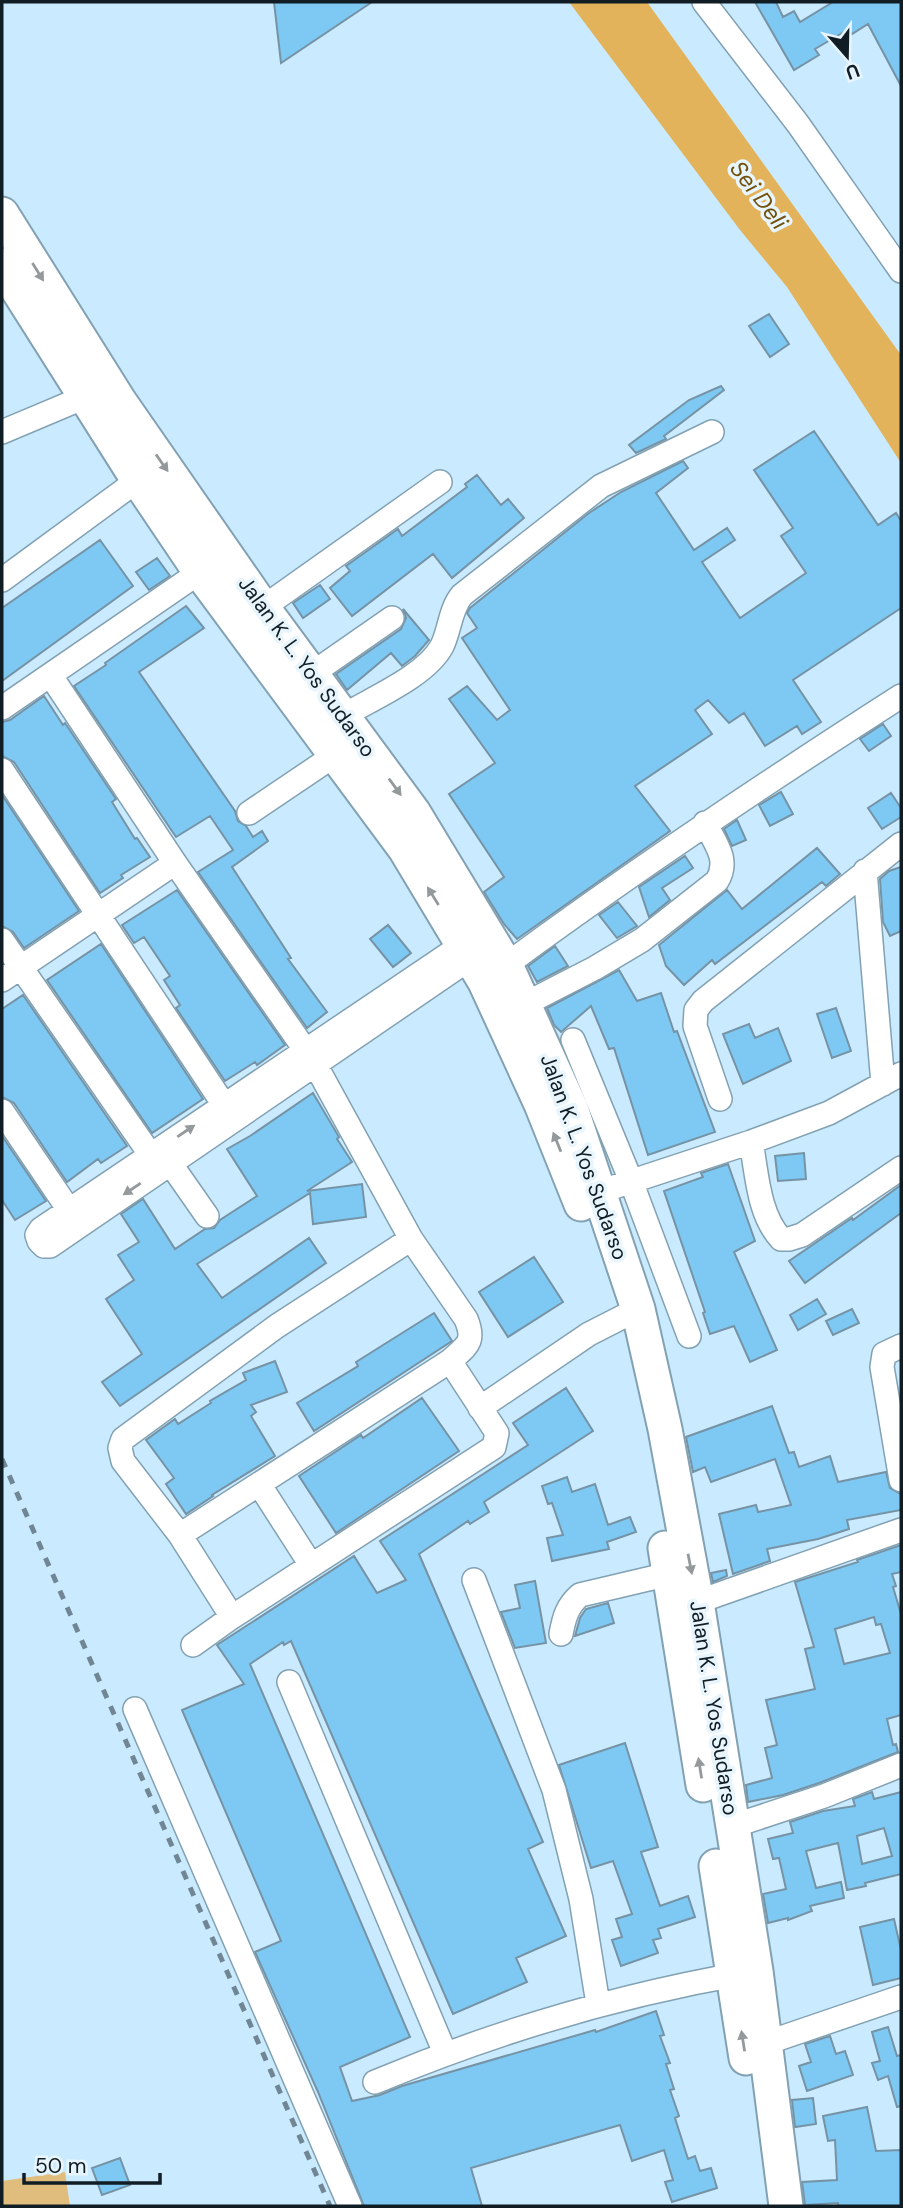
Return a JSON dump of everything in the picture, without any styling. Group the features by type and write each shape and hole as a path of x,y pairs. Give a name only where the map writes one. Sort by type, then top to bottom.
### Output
{"highway":[{"name":"Jalan K. L. Yos Sudarso","path":"2,214 251,616 300,682 335,755 484,948 532,1000 600,1192 628,1314 669,1574 744,1973 766,2043 786,2206"},
{"name":"Jalan K. L. Yos Sudarso","path":"7,284 200,572 251,616"},
{"name":"Jalan K. L. Yos Sudarso","path":"300,682 343,716 414,813 484,948 513,1039 628,1314 659,1396 697,1602 733,1826 744,1973 746,2057 764,2206"}],"street":[{"path":"704,2 798,124 901,271"},
{"path":"2,432 85,397"},
{"path":"343,716 430,663 443,645 457,601 462,595 601,486 712,432"},
{"path":"2,580 138,480"},
{"path":"251,616 440,482"},
{"path":"2,708 200,572"},
{"path":"300,682 392,618"},
{"path":"51,676 175,863 310,1058 411,1239 466,1319 471,1332 469,1343 450,1361 180,1535"},
{"path":"161,1163 69,1210 41,1229 37,1235 39,1241 44,1246 50,1246 229,1113 310,1058 484,948 562,922 705,823 901,695"},
{"path":"249,813 335,755"},
{"path":"2,770 229,1113"},
{"path":"532,1000 642,940 717,881 724,863 705,823"},
{"path":"720,1099 695,1027 696,1010 713,991 901,844"},
{"path":"11,974 175,863"},
{"path":"600,1192 829,1113 892,1079 865,871"},
{"path":"2,940 11,974 161,1163 207,1216"},
{"path":"573,1040 631,1181 689,1336"},
{"path":"2,1111 69,1210"},
{"path":"751,1142 763,1206 780,1239 802,1236 901,1168"},
{"path":"232,1616 180,1535 123,1461 120,1448 123,1439 277,1326 411,1239"},
{"path":"480,1408 589,1334 628,1314"},
{"path":"901,1346 888,1351 882,1358 898,1436 901,1480"},
{"path":"193,1645 232,1616 494,1447 497,1433 450,1361"},
{"path":"260,1484 311,1565"},
{"path":"697,1602 901,1530"},
{"path":"561,1634 564,1617 572,1602 580,1595 669,1574"},
{"path":"474,1580 554,1790 581,1899 598,2004"},
{"path":"289,1682 444,2053"},
{"path":"135,1709 350,2206"},
{"path":"733,1826 824,1796 901,1765"},
{"path":"376,2082 444,2053 598,2004 744,1973"},
{"path":"766,2043 901,1997"}],"shaded area":[{"path":"65,2172 70,2206 2,2206 2,2181"}],"water":[{"name":"Sei Deli","path":"569,2 647,2 901,355 901,463 787,287 740,230"}],"building":[{"path":"274,2 372,2 281,63"},
{"path":"755,2 776,2 783,17 794,11 800,22 833,2 901,2 901,86 868,24 852,34 849,29 815,49 819,55 794,70"},
{"path":"769,314 789,344 770,357 749,326"},
{"path":"721,386 724,390 664,436 666,439 636,453 629,445 689,400"},
{"path":"814,431 878,525 896,513 901,521 901,608 793,680 821,722 802,734 797,726 765,746 744,713 729,723 708,700 695,710 712,734 635,786 670,831 517,939 484,892 504,877 449,794 495,763 449,699 467,686 497,720 510,710 462,638 477,628 467,613 589,513 621,492 683,461 688,468 656,493 694,550 727,528 735,540 702,562 740,618 806,573 781,536 793,528 754,470"},
{"path":"477,475 501,505 508,499 524,518 452,578 433,554 352,616 330,588 350,571 346,566 398,529 402,536 467,487 465,484"},
{"path":"100,540 133,586 2,681 2,608"},
{"path":"157,558 170,576 149,590 136,572"},
{"path":"320,585 330,599 303,618 293,603"},
{"path":"186,606 204,628 139,672 235,811 238,821 246,826 253,837 262,831 268,841 232,867 291,958 288,959 327,1012 307,1028 198,872 233,850 210,816 176,837 74,686"},
{"path":"403,609 429,640 402,666 391,653 347,690 336,674 401,629 406,618"},
{"path":"44,696 116,799 112,802 135,839 137,838 150,857 121,875 123,878 100,893 14,762 2,756 2,722 10,720"},
{"path":"883,724 891,736 869,751 860,739"},
{"path":"781,792 793,814 770,826 759,805"},
{"path":"891,793 901,808 901,817 882,829 868,808"},
{"path":"2,795 79,911 24,948 13,932 2,926"},
{"path":"737,820 746,840 732,846 724,829"},
{"path":"817,848 840,874 826,886 822,882 715,964 712,960 684,985 666,966 659,945 727,890 742,909"},
{"path":"685,856 693,868 662,888 670,900 649,917 639,887"},
{"path":"901,867 901,931 890,936 883,922 880,879 889,871"},
{"path":"177,890 285,1045 257,1065 255,1062 225,1081 176,1008 180,1005 164,980 170,976 144,937 134,943 122,925"},
{"path":"618,902 637,926 617,938 599,915"},
{"path":"388,925 411,953 393,967 370,939"},
{"path":"101,944 203,1099 152,1133 47,980"},
{"path":"555,946 568,966 537,982 528,966"},
{"path":"619,970 637,1001 661,993 715,1132 648,1155 614,1048 609,1049 591,1006 561,1032 554,1025 547,1008"},
{"path":"23,995 127,1146 101,1163 98,1159 67,1182 14,1103 2,1097 2,1009"},
{"path":"836,1008 851,1051 832,1058 817,1014"},
{"path":"749,1024 755,1038 778,1028 791,1061 743,1084 723,1034"},
{"path":"313,1093 352,1162 307,1191 362,1184 366,1217 313,1224 310,1193 197,1264 222,1298 309,1238 326,1263 120,1406 102,1382 142,1354 106,1299 134,1280 118,1255 139,1242 121,1214 143,1199 175,1249 205,1229 214,1228 220,1220 257,1196 227,1149"},
{"path":"2,1136 46,1201 15,1220 2,1200"},
{"path":"804,1153 806,1179 778,1181 775,1156"},
{"path":"728,1164 755,1241 734,1252 777,1350 750,1362 734,1326 710,1334 664,1191 703,1177 701,1173"},
{"path":"901,1185 901,1213 805,1283 789,1261"},
{"path":"534,1257 563,1302 508,1337 479,1292"},
{"path":"817,1299 826,1314 798,1330 790,1315"},
{"path":"852,1309 859,1323 833,1335 826,1321"},
{"path":"434,1313 452,1341 314,1431 297,1403 358,1366 356,1362"},
{"path":"275,1361 287,1392 251,1405 256,1412 251,1416 275,1456 186,1514 166,1484 174,1478 146,1440 175,1419 178,1424 246,1380 243,1373"},
{"path":"566,1388 593,1431 484,1502 489,1512 470,1524 468,1521 419,1554 543,1842 528,1849 566,1936 516,1958 527,1982 453,2014 291,1641 284,1645 283,1642 250,1664 410,2037 340,2067 352,2101 595,2030 596,2032 656,2011 664,2035 660,2036 670,2063 666,2064 674,2089 670,2090 679,2116 675,2118 688,2159 695,2156 700,2171 711,2168 717,2188 672,2202 665,2182 673,2180 664,2150 632,2161 620,2125 471,2168 482,2206 364,2206 318,2092 255,1952 281,1941 182,1710 244,1684 217,1645 354,1556 377,1593 406,1580 380,1541 528,1445 513,1423"},
{"path":"422,1398 459,1451 336,1533 299,1476 361,1435 363,1438"},
{"path":"772,1406 789,1453 794,1452 799,1467 830,1456 838,1482 886,1472 890,1488 901,1494 901,1510 847,1520 849,1529 818,1539 767,1549 770,1561 733,1574 719,1514 756,1505 758,1512 791,1505 775,1459 711,1482 705,1467 693,1472 686,1437"},
{"path":"567,1477 572,1492 595,1484 608,1525 630,1517 636,1532 607,1542 609,1549 552,1561 547,1538 563,1535 552,1503 548,1504 542,1486"},
{"path":"901,1545 901,1572 892,1574 901,1614 901,1715 887,1719 893,1745 896,1744 898,1752 783,1795 748,1802 746,1785 772,1778 765,1748 777,1745 766,1700 815,1689 805,1649 814,1647 795,1582 858,1562 857,1560","holes":["874,1617 876,1625 881,1624 890,1653 844,1664 835,1629"]},
{"path":"726,1570 727,1576 713,1582 711,1573"},
{"path":"535,1581 546,1643 515,1648 501,1612 520,1608 515,1585"},
{"path":"608,1603 614,1623 575,1636 580,1618 586,1609"},
{"path":"625,1743 658,1847 641,1852 660,1906 688,1896 695,1917 658,1929 661,1938 653,1940 658,1953 621,1966 612,1940 622,1937 616,1919 632,1914 613,1861 591,1868 559,1765"},
{"path":"872,1792 874,1799 901,1792 901,1874 847,1890 838,1843 806,1851 816,1888 841,1882 844,1898 810,1906 812,1911 788,1920 768,1923 763,1894 786,1889 779,1858 773,1859 768,1839 793,1833 790,1822 823,1811 855,1806 853,1799","holes":["884,1828 892,1856 862,1864 857,1836"]},
{"path":"894,1919 901,1950 901,1978 873,1985 860,1927"},
{"path":"888,2027 897,2056 901,2055 901,2106 897,2107 888,2076 878,2080 872,2063 880,2061 872,2032"},
{"path":"830,2036 836,2054 845,2051 853,2075 807,2091 799,2066 811,2062 805,2044"},
{"path":"813,2098 816,2124 795,2127 792,2100"},
{"path":"867,2107 876,2151 901,2150 901,2206 838,2206 838,2203 805,2205 802,2182 837,2180 835,2140 828,2141 823,2116"},
{"path":"120,2158 130,2185 102,2195 92,2168"}],"railway":[{"path":"2,1459 330,2206"}]}
